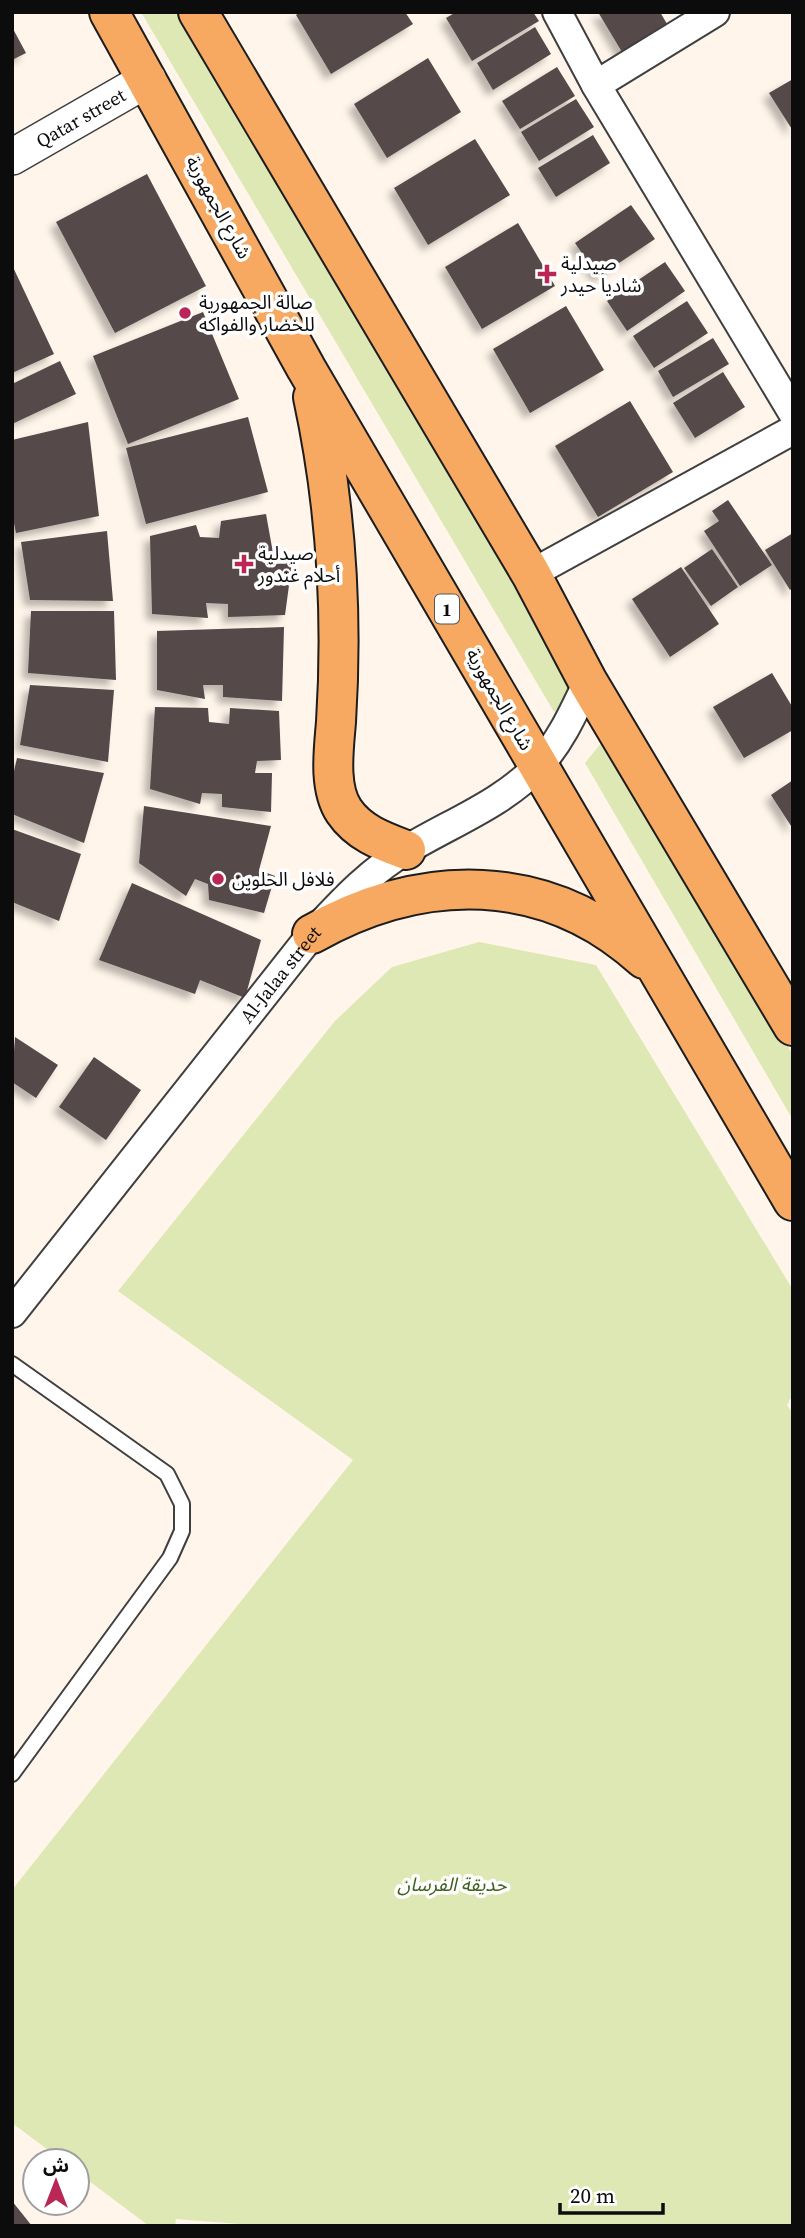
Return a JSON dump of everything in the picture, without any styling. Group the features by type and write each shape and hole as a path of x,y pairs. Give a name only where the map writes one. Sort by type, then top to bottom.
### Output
{"main road":[{"name":"شارع الجمهورية","path":"109,12 149,79 306,368 793,1201"},
{"path":"205,15 531,574 588,682 793,1026"},
{"path":"306,368 330,489 336,550 339,674 334,777 343,810 370,837 406,849"},
{"path":"312,934 342,917 385,901 441,889 476,889 544,901 576,913 606,929 660,973"}],"street":[{"path":"557,12 596,85 793,413"},
{"path":"596,85 715,12"},
{"name":"Qatar street","path":"12,157 149,79"},
{"path":"531,574 793,430"},
{"name":"Al-Jalaa street","path":"12,1312 312,934 358,885 406,849 500,796 539,766 567,726 588,682"}],"lane":[{"path":"12,1364 167,1474 182,1504 182,1531 170,1558 12,1774"}],"green space":[{"path":"141,12 184,12 574,675 571,696 554,712"},
{"path":"606,737 793,1055 793,1120 585,763"},
{"name":"حديقة الفرسان","path":"479,942 596,965 793,1290 793,1394 787,1405 793,1414 793,2226 264,2226 176,2219 175,2226 149,2226 91,2182 91,2147 44,2147 12,2123 12,1890 353,1460 118,1291 335,1021 392,967"}],"building":[{"path":"300,12 405,12 413,24 331,74 296,15"},
{"path":"456,12 533,12 539,21 472,61 446,18"},
{"path":"598,12 660,12 670,29 625,57"},
{"path":"12,27 26,53 12,60"},
{"path":"535,27 551,54 493,90 477,63"},
{"path":"428,58 461,112 387,158 354,104"},
{"path":"557,67 575,96 520,129 502,101"},
{"path":"793,79 793,131 769,93"},
{"path":"576,99 594,127 539,161 521,132"},
{"path":"593,135 610,163 556,197 538,168"},
{"path":"475,139 510,195 428,245 394,188"},
{"path":"147,174 206,286 115,333 56,222"},
{"path":"631,205 655,239 598,277 575,243"},
{"path":"518,223 555,286 482,329 445,267"},
{"path":"665,262 685,291 627,331 607,301"},
{"path":"12,265 54,354 12,373"},
{"path":"687,301 708,333 654,368 633,336"},
{"path":"566,306 604,370 530,413 493,349"},
{"path":"203,312 239,399 128,444 93,356"},
{"path":"713,338 729,364 673,397 658,371"},
{"path":"60,361 76,394 12,424 12,384"},
{"path":"723,372 745,407 695,438 673,403"},
{"path":"630,401 673,472 598,517 555,446"},
{"path":"248,417 268,492 146,524 126,448"},
{"path":"88,422 99,516 16,533 12,513 12,440"},
{"path":"728,500 772,565 740,586 704,531 719,521 712,511"},
{"path":"266,514 275,564 292,563 285,615 228,617 228,604 206,603 208,618 152,614 150,536 196,525 200,537 219,538 221,521"},
{"path":"107,531 113,601 30,600 21,542"},
{"path":"793,533 793,588 790,590 765,550"},
{"path":"712,549 738,587 711,606 684,568"},
{"path":"681,567 719,624 670,657 632,599"},
{"path":"31,611 114,611 116,680 28,673"},
{"path":"284,627 282,701 223,697 223,685 203,685 205,699 157,690 157,631"},
{"path":"772,673 793,708 793,730 744,758 713,707"},
{"path":"30,685 114,690 108,762 20,745"},
{"path":"155,707 208,708 209,722 229,724 230,708 279,711 281,760 257,761 255,773 272,773 271,812 222,807 222,794 202,793 200,804 150,789"},
{"path":"17,758 104,773 84,843 12,814 12,780"},
{"path":"793,780 793,829 771,795"},
{"path":"144,806 271,826 259,870 275,876 264,913 209,900 208,884 195,879 186,896 139,863"},
{"path":"12,829 81,854 59,921 12,902"},
{"path":"132,883 261,940 245,998 200,980 195,994 99,960"},
{"path":"15,1037 58,1065 36,1098 12,1082"},
{"path":"94,1057 141,1090 106,1140 59,1107"},
{"path":"12,2201 21,2212 21,2217 25,2217 32,2226 12,2226"}],"place":[{"name":"صيدلية شاديا حيدر","path":"547,274"},
{"name":"صالة الجمهورية للخضار والفواكه","path":"185,313"},
{"name":"صيدلية أحلام غندور","path":"244,564"},
{"name":"فلافل الحلوين","path":"218,879"}]}
